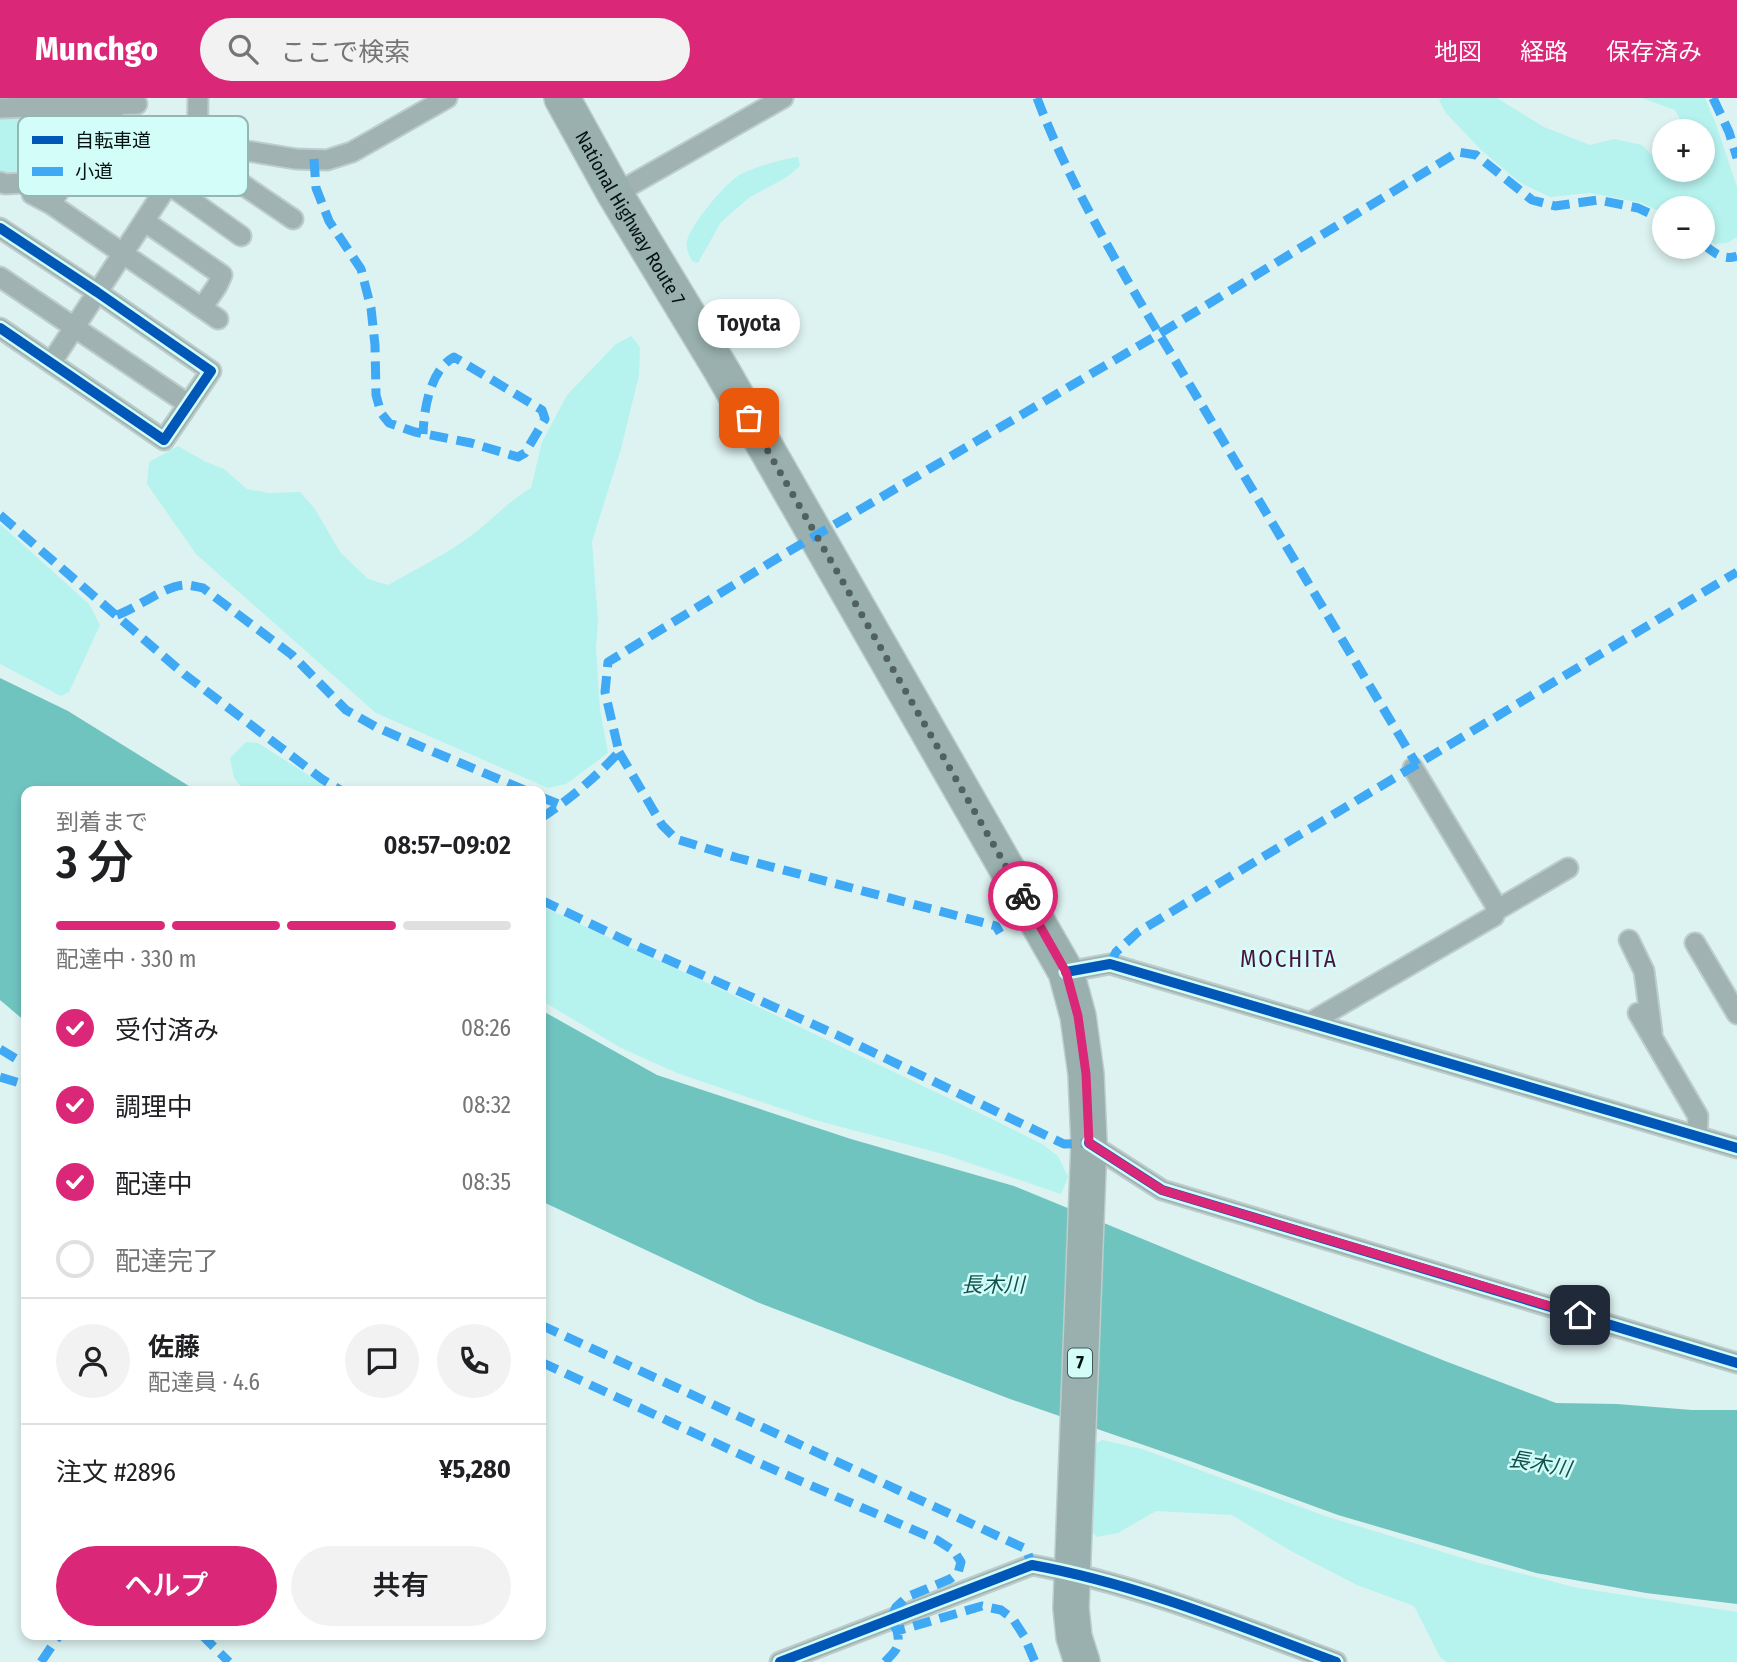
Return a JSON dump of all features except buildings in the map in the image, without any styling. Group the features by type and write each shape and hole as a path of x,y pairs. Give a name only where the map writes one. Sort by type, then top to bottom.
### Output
{"highway":[{"name":"National Highway Route 7","path":"562,98 615,194 729,383 1066,972 1078,1016 1086,1074 1088,1153 1071,1608 1074,1637 1082,1662"}],"street":[{"path":"198,98 199,116"},
{"path":"248,151 296,159 327,160 352,152 447,98"},
{"path":"615,194 783,98"},
{"path":"0,108 32,103 73,106 113,102 137,104"},
{"path":"72,116 73,106"},
{"path":"248,190 293,219"},
{"path":"36,196 210,314 222,275 144,221"},
{"path":"51,204 57,196"},
{"path":"51,363 160,196"},
{"path":"194,196 241,236"},
{"path":"0,228 211,371 164,440 0,328"},
{"path":"0,277 188,404"},
{"path":"1311,1022 1494,916 1496,906 1413,768"},
{"path":"1494,911 1568,868"},
{"path":"1629,940 1644,971 1652,1036"},
{"path":"1696,943 1737,1014"},
{"path":"1066,972 1110,964 1737,1148"},
{"path":"1639,1013 1698,1116 1697,1136"},
{"path":"1088,1153 1162,1190 1737,1363"},
{"path":"780,1662 1032,1565 1073,1568 1336,1662"}],"shaded area":[{"path":"1497,98 1544,127 1590,145 1614,139 1642,145 1652,155 1652,182 1715,182 1715,122 1737,187 1737,237 1727,243 1715,244 1715,196 1652,196 1652,208 1642,203 1590,193 1550,197 1519,182 1481,150 1446,113 1439,100"},
{"path":"1642,98 1705,98 1714,119 1680,119 1675,110"},
{"path":"0,112 26,113 26,116 18,116 18,175 0,175"},
{"path":"798,157 800,166 787,177 750,197 721,222 698,263 692,261 687,246 690,234 702,214 727,185 748,171"},
{"path":"631,336 640,347 639,375 621,449 592,542 598,622 596,648 600,710 608,753 566,784 548,788 376,713 196,554 147,484 149,462 178,446 224,469 247,489 269,493 300,492 315,509 340,552 368,579 388,585 466,540 531,488 542,442 567,395 616,344"},
{"path":"0,524 89,604 100,625 69,692 61,696 0,664"},
{"path":"246,742 258,743 325,786 241,786 234,778 230,758"},
{"path":"546,908 1042,1144 1058,1156 1068,1177 1061,1194 943,1154 815,1120 677,1073 621,1048 546,1003"},
{"path":"1102,1440 1142,1449 1325,1516 1479,1563 1578,1588 1737,1612 1737,1662 1447,1662 1440,1657 1414,1606 1357,1585 1291,1551 1232,1515 1156,1511 1118,1533 1097,1537 1086,1526 1090,1447"}],"water":[{"path":"0,678 68,711 189,786 21,786 21,1018 0,1000"},
{"name":"長木川","path":"546,1013 657,1075 851,1139 1014,1186 1445,1361 1556,1403 1737,1410 1737,1604 1646,1593 1536,1573 1338,1515 1010,1399 757,1302 546,1203"}],"marked path":[{"path":"1037,98 1070,174 1109,248 1417,765"},
{"path":"1713,98 1729,132 1737,158"},
{"path":"546,814 582,788 619,752 605,692 608,662 781,556 1159,334 1458,152 1476,155 1532,200 1555,206 1598,200 1638,208 1652,214"},
{"path":"314,159 316,188 329,221 361,269 371,308 376,395 381,413 389,423 415,432 471,443 518,457 525,453 545,419 542,410 454,357 439,371 434,380 427,402 425,413 424,424 423,434"},
{"path":"1715,253 1723,257 1737,256"},
{"path":"0,515 184,674 334,786"},
{"path":"1110,964 1116,952 1138,932 1737,572"},
{"path":"117,615 178,586 203,588 292,655 346,710 376,727 515,786"},
{"path":"619,752 662,825 676,839 996,926 1000,933"},
{"path":"546,799 561,805"},
{"path":"546,902 837,1035 1064,1144 1089,1143"},
{"path":"0,1049 21,1062"},
{"path":"0,1077 21,1083"},
{"path":"546,1327 1026,1549 1032,1565"},
{"path":"546,1364 761,1464 937,1540 954,1551 961,1562 958,1573 907,1597 896,1607 891,1619 897,1631 982,1606 1001,1610 1013,1619 1035,1662"},
{"path":"885,1662 897,1648 897,1631"},
{"path":"41,1662 56,1640"},
{"path":"207,1640 229,1662"}],"cycle path":[{"path":"0,228 211,371 164,440 0,328"},
{"path":"1066,972 1110,964 1737,1148"},
{"path":"1089,1143 1162,1190 1737,1363"},
{"path":"780,1662 1032,1565 1148,1594 1336,1662"}],"way so far":[{"path":"749,418 1023,896"}],"place":[{"name":"Toyota","path":"749,418"}],"district":[{"name":"MOCHITA","path":"1289,959"}],"route":[{"path":"1023,896 1066,972 1078,1016 1086,1074 1089,1143 1162,1190 1580,1315"}]}
